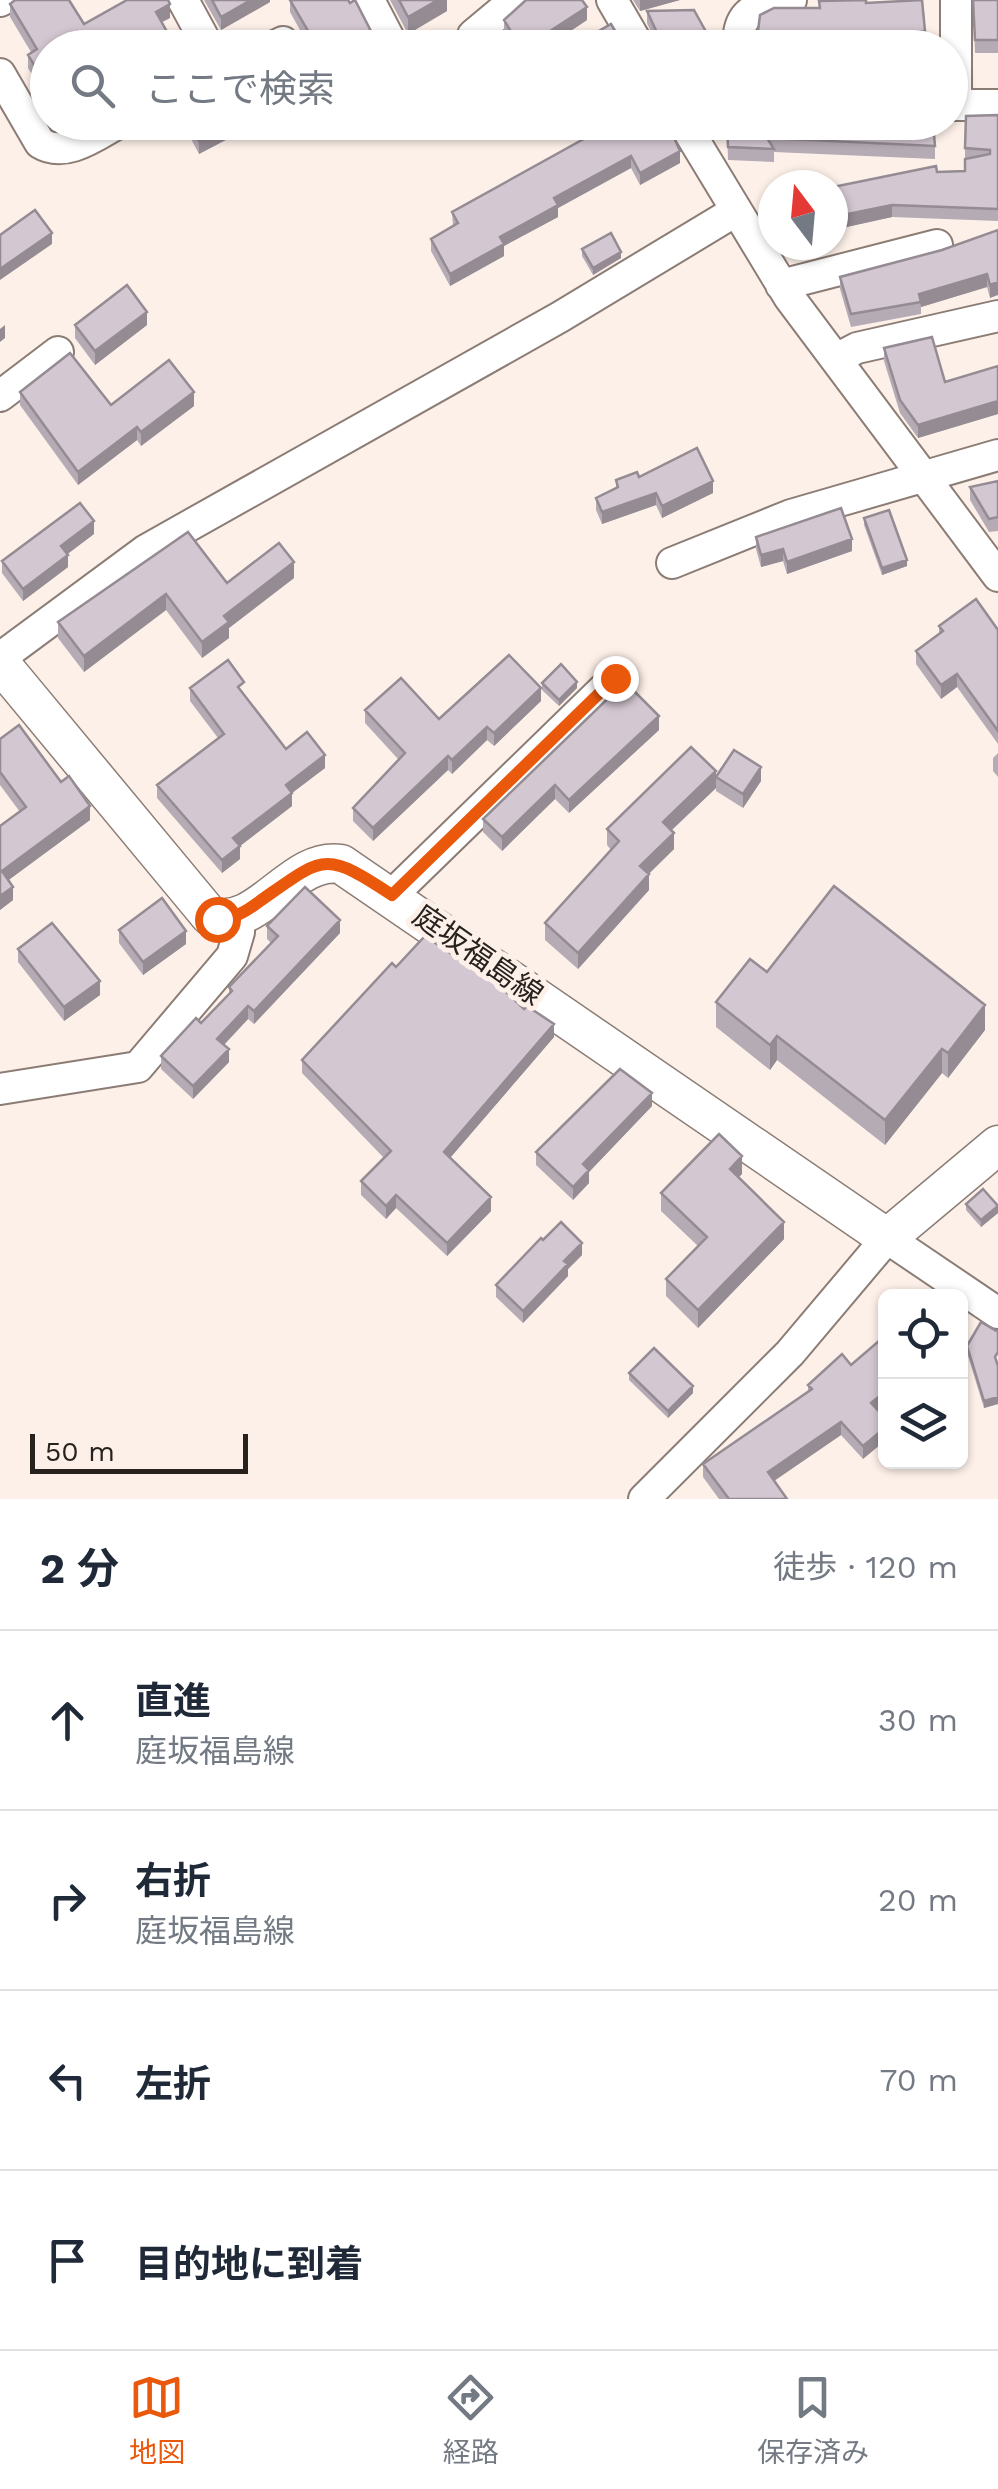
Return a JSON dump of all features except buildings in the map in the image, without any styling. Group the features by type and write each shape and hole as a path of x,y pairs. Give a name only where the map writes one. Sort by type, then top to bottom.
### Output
{"main road":[{"path":"0,660 196,904 217,919 234,917"},
{"name":"庭坂福島線","path":"234,917 313,864 341,864 392,895 887,1238"},
{"path":"887,1238 998,1144"}],"street":[{"path":"183,0 199,30"},
{"path":"369,0 385,30"},
{"path":"479,30 515,0"},
{"path":"612,0 630,30"},
{"path":"740,30 741,20 748,11 764,3 791,0"},
{"path":"955,30 956,0"},
{"path":"0,74 30,126"},
{"path":"968,104 998,105"},
{"path":"38,140 48,148 66,150 85,140"},
{"path":"703,140 734,212 781,285 998,576"},
{"path":"0,660 146,550 560,317 734,212"},
{"path":"781,285 938,245"},
{"path":"836,359 857,348 998,316"},
{"path":"0,396 58,352"},
{"path":"672,563 746,530 922,474 998,456"},
{"path":"392,895 615,678"},
{"path":"0,1089 130,1072 138,1067 232,956 239,932 234,917"},
{"path":"644,1499 790,1353 887,1238 998,1313"}],"route":[{"path":"217,919 229,919 247,911 313,864 341,864 392,895 615,678"}]}
